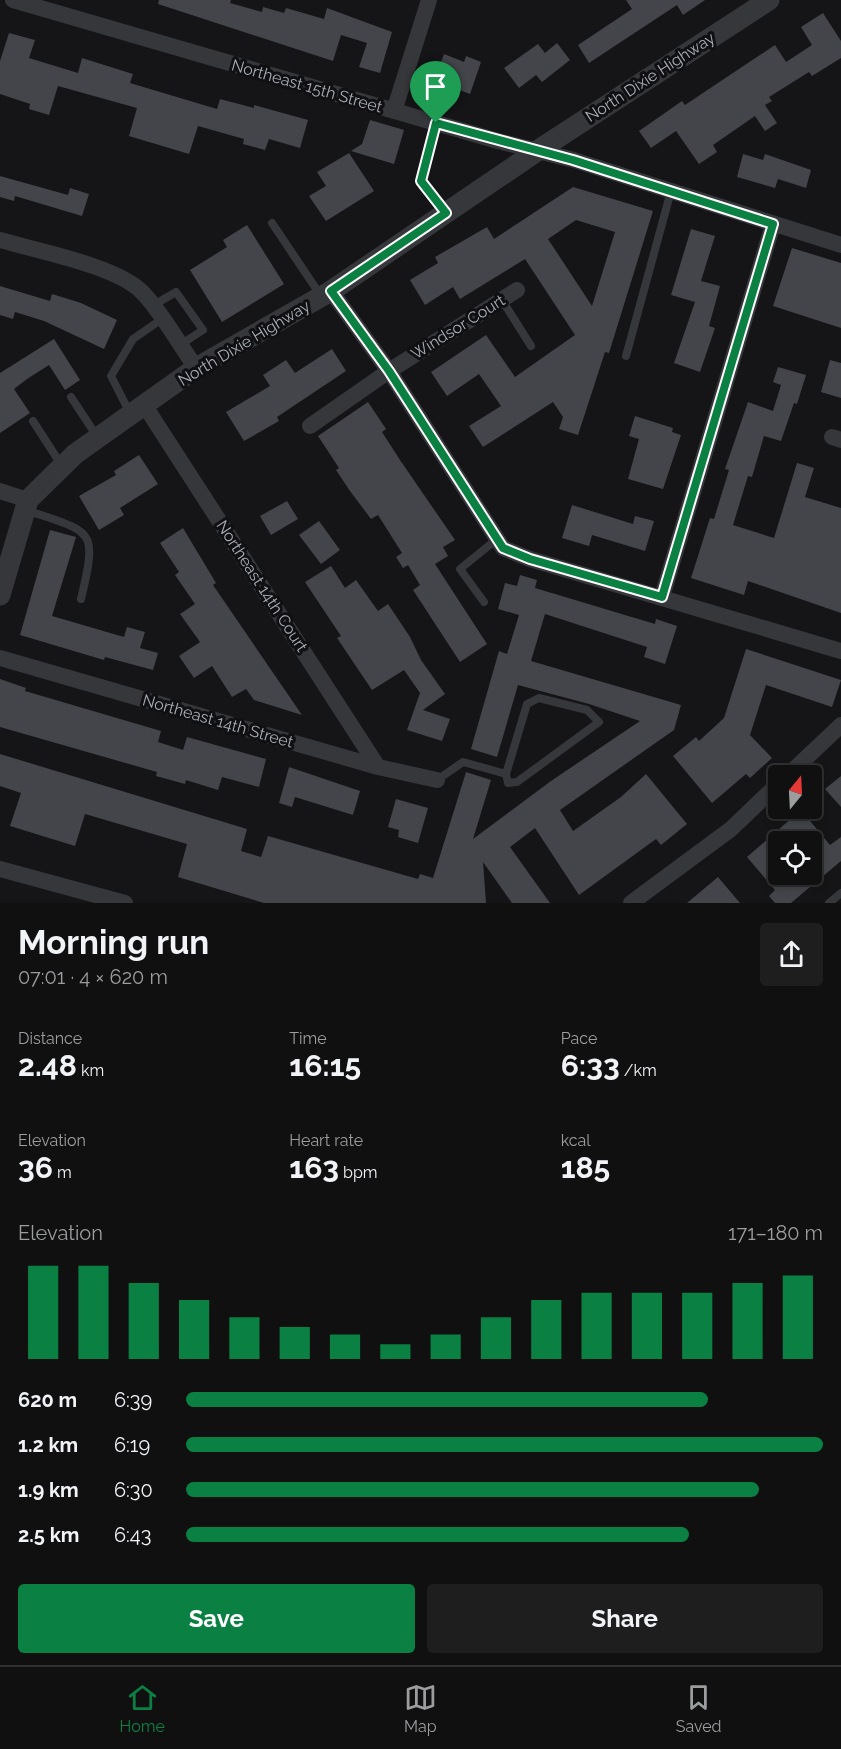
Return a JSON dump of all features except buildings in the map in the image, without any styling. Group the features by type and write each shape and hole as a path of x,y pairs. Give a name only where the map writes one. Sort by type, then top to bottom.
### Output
{"street":[{"name":"Northeast 15th Street","path":"13,0 38,3 394,111 671,191 841,244"},
{"path":"394,111 429,0"},
{"name":"North Dixie Highway","path":"27,505 63,466 196,368 326,294 757,3"},
{"path":"662,597 773,224"},
{"path":"0,240 106,271 130,282 143,293 196,368"},
{"name":"Windsor Court","path":"310,426 389,371 517,290"},
{"path":"326,294 389,371 503,548 530,559 841,651"},
{"name":"Northeast 14th Court","path":"138,410 378,767"},
{"path":"0,491 27,505 0,595"},
{"name":"Northeast 14th Street","path":"0,658 378,767 437,780"},
{"path":"799,765 841,725"},
{"path":"631,903 731,829 768,794"},
{"path":"0,869 125,903"}],"lane":[{"path":"436,123 421,181 446,213"},
{"path":"626,356 671,191"},
{"path":"272,223 326,294"},
{"path":"138,410 111,376 133,339 176,292 203,330 179,345"},
{"path":"502,300 531,346"},
{"path":"71,397 98,438"},
{"path":"33,420 63,466"},
{"path":"27,505 76,527 88,537 92,555 81,599"},
{"path":"484,602 460,569 497,539"},
{"path":"539,698 588,710 599,722 517,782 508,783 506,774 527,704 539,698"},
{"path":"437,780 463,762 506,774"},
{"path":"829,903 841,893"}],"route":[{"path":"436,123 573,160 773,224 662,597 530,559 503,548 389,371 331,291 446,213 421,181 436,123"}]}
